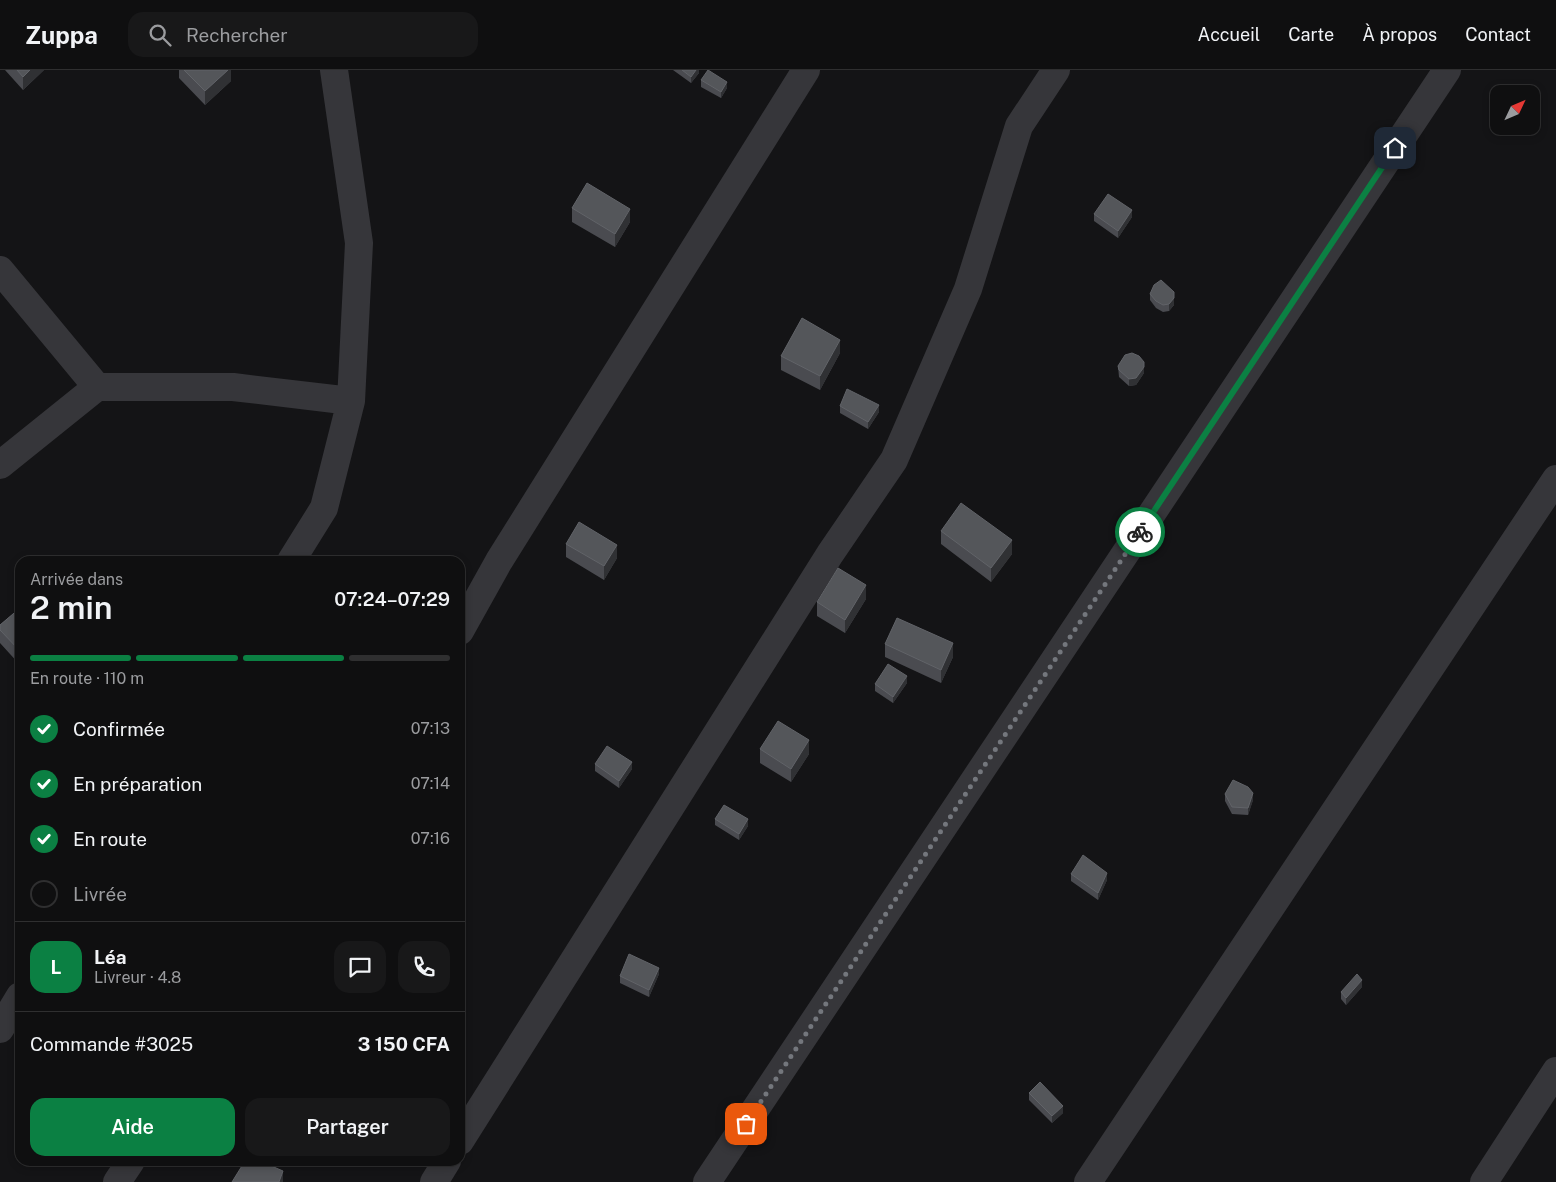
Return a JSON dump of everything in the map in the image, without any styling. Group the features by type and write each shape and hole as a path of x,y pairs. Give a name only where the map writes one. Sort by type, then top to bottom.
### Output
{"street":[{"path":"294,556 324,508 351,402 360,244 334,70"},
{"path":"465,622 500,561 806,70"},
{"path":"465,1133 830,554 894,460 968,289 1019,126 1056,70"},
{"path":"707,1182 1447,70"},
{"path":"0,270 98,387"},
{"path":"0,465 98,387 233,387 351,402"},
{"path":"1088,1182 1556,479"},
{"path":"0,1029 15,1004"},
{"path":"1484,1182 1556,1071"},
{"path":"117,1182 128,1166"},
{"path":"434,1182 445,1166"}],"building":[{"path":"17,70 30,70 23,77"},
{"path":"184,70 228,70 205,91"},
{"path":"682,70 696,70 691,77"},
{"path":"708,70 727,82 721,92 701,80"},
{"path":"587,183 630,209 615,234 572,208"},
{"path":"1108,194 1132,210 1118,231 1094,214"},
{"path":"1161,280 1174,292 1174,298 1169,304 1163,305 1150,294 1154,285"},
{"path":"802,318 840,340 820,376 781,356"},
{"path":"1132,353 1139,356 1144,362 1144,367 1136,378 1129,379 1119,370 1118,366 1125,355"},
{"path":"847,389 879,405 868,422 840,406"},
{"path":"961,503 1012,540 991,568 941,531"},
{"path":"579,522 617,545 604,566 566,544"},
{"path":"838,568 866,585 845,620 817,602"},
{"path":"15,612 15,646 0,630 0,625"},
{"path":"897,618 953,643 941,670 885,644"},
{"path":"888,664 907,676 893,697 875,684"},
{"path":"778,721 809,740 791,769 760,749"},
{"path":"607,746 632,762 619,781 595,764"},
{"path":"1233,780 1248,787 1253,793 1248,808 1232,807 1225,794"},
{"path":"724,805 748,819 739,834 715,819"},
{"path":"1083,855 1107,873 1098,893 1071,874"},
{"path":"629,954 659,968 649,990 620,976"},
{"path":"1357,974 1362,980 1346,998 1341,992"},
{"path":"1040,1082 1063,1106 1052,1116 1029,1093"},
{"path":"242,1166 272,1166 283,1171 279,1182 232,1182"}],"way so far":[{"path":"746,1124 1140,532"}],"route":[{"path":"1140,532 1395,148"}]}
